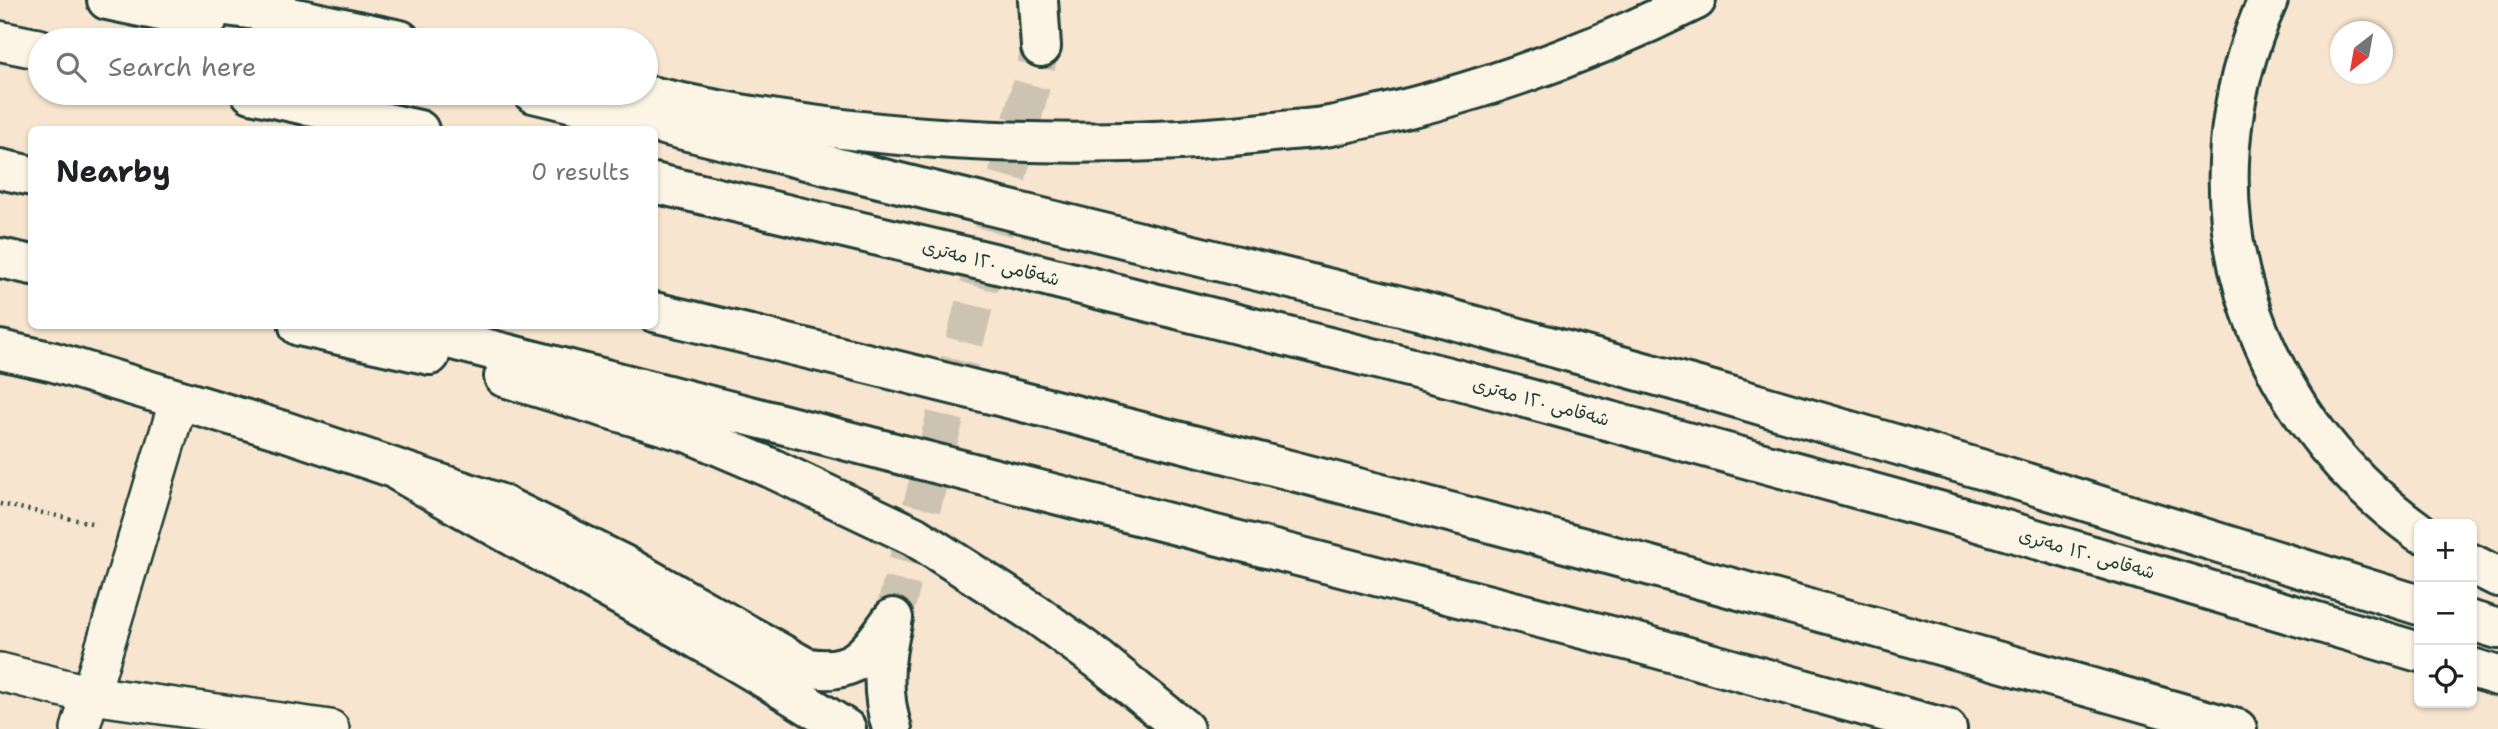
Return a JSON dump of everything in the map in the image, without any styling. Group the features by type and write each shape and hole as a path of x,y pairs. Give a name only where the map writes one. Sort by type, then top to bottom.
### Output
{"main road":[{"path":"107,0 241,28"},
{"path":"182,0 263,11 343,28"},
{"path":"1038,0 1041,47"},
{"path":"658,98 823,126 989,142 1128,142 1217,138 1332,126 1429,103 1541,67 1637,29 1696,0"},
{"path":"2268,0 2247,55 2237,91 2229,160 2228,200 2242,281 2261,340 2307,422 2372,495 2414,528"},
{"path":"0,41 28,47"},
{"path":"305,105 401,126"},
{"path":"582,105 1444,317 1726,394 1975,467 2414,603"},
{"path":"0,169 28,175"},
{"name":"شەقامی ١٢٠ مەتری","path":"658,184 1010,267 1456,379 1961,517 2414,651"},
{"path":"0,237 28,242"},
{"path":"0,258 28,264"},
{"path":"658,313 1141,430 1530,531 2237,729"},
{"path":"312,329 443,358 689,433 820,491 914,536 982,579 1099,660 1184,729"},
{"path":"410,329 1624,640 1947,729"},
{"path":"0,350 54,362 179,399 488,499 563,534 805,667 837,670 852,664 865,656 893,618 883,680 892,729"},
{"path":"398,471 506,534 679,628 846,729"},
{"path":"2477,566 2498,577"},
{"path":"2477,623 2498,629"},
{"path":"2477,670 2498,676"}],"street":[{"path":"80,729 179,399"},
{"path":"0,672 91,695 330,729"},
{"path":"91,695 158,729"}],"path":[{"path":"0,504 96,524"}],"tunnel":[{"path":"893,618 1041,47"}]}
